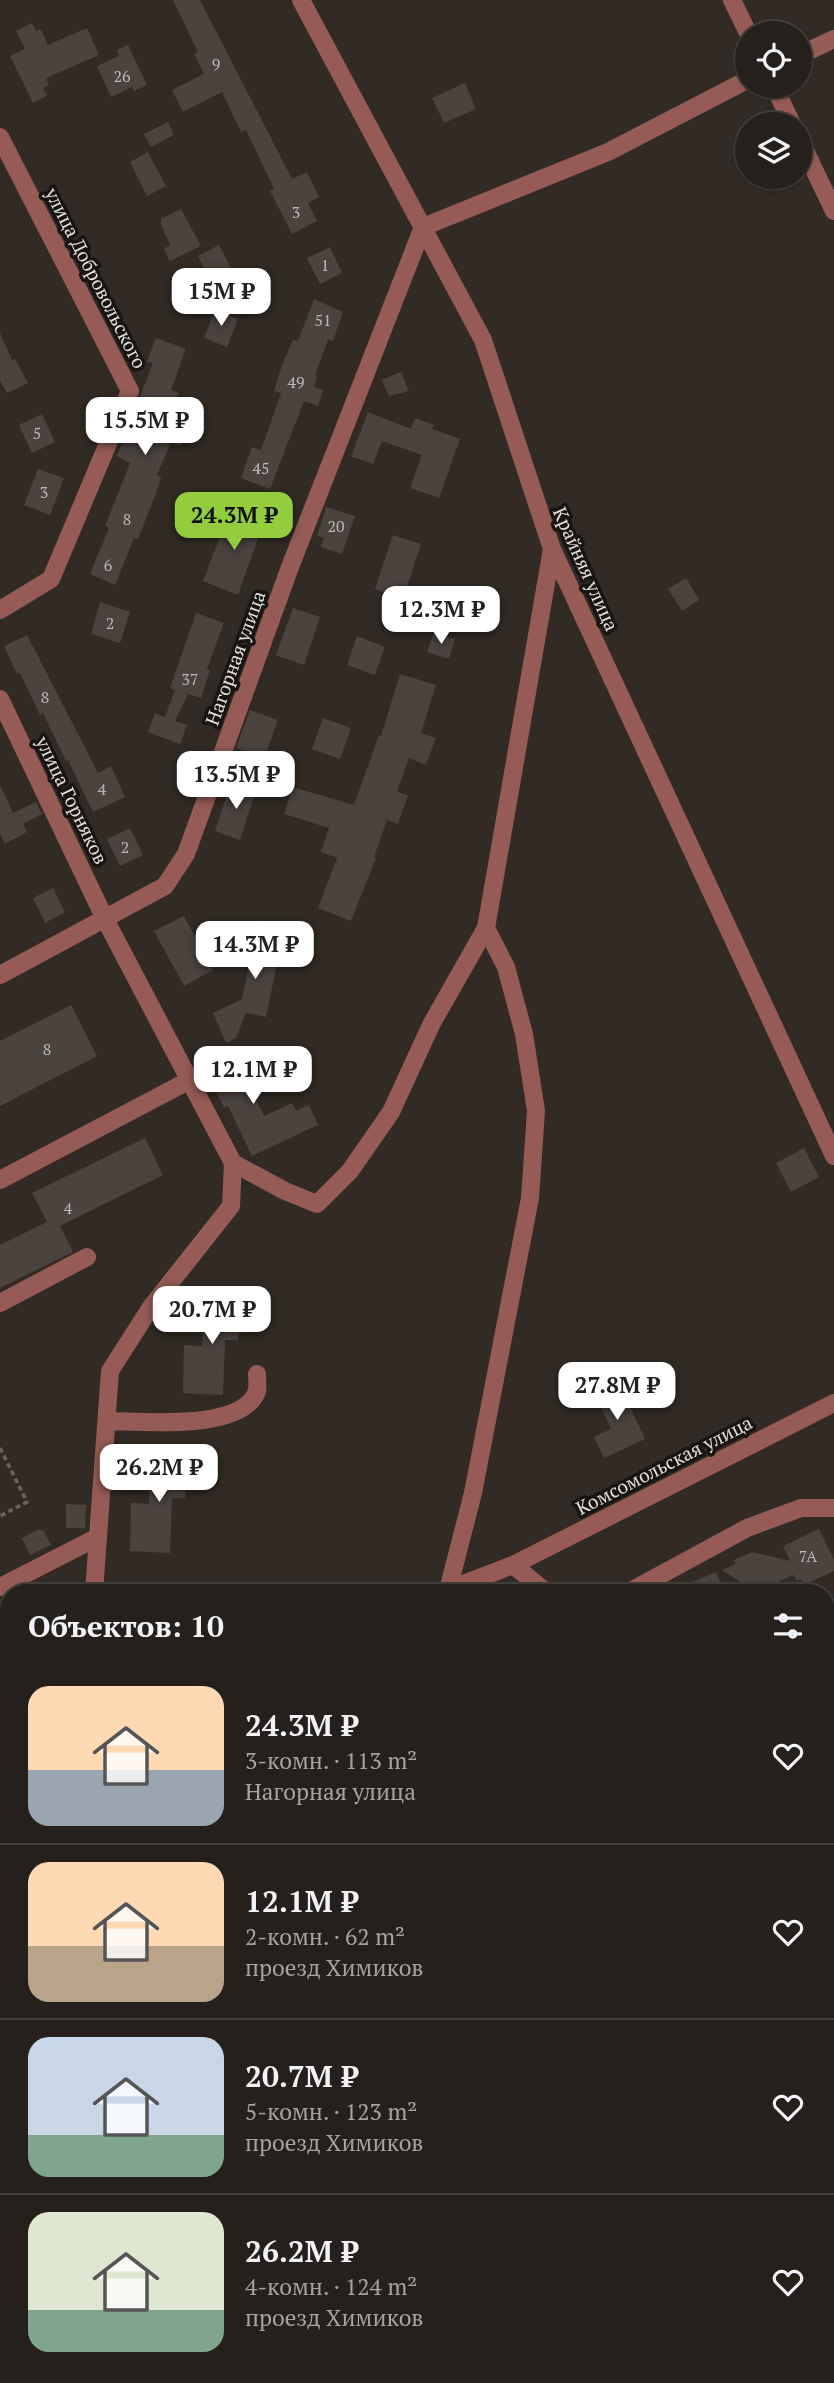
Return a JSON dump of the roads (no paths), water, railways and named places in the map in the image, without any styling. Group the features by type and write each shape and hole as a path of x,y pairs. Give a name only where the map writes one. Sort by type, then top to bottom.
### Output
{"street":[{"name":"Крайняя улица","path":"301,0 482,340 552,549 834,1156"},
{"path":"732,0 742,21"},
{"path":"812,49 834,39"},
{"path":"423,227 608,152 735,86"},
{"name":"улица Добровольского","path":"0,137 130,391 51,579 0,610"},
{"path":"812,165 834,211"},
{"name":"Нагорная улица","path":"0,975 165,886 186,854 290,567 423,227"},
{"path":"95,1584 110,1371 151,1307 231,1206 233,1163 285,1191 317,1204 350,1171 391,1112 432,1023 486,928 552,549"},
{"name":"улица Горняков","path":"0,699 105,919 233,1163"},
{"path":"450,1584 472,1493 530,1198 536,1111 524,1034 510,981 506,967 486,928"},
{"path":"0,1180 190,1080"},
{"path":"0,1303 87,1257"},
{"path":"107,1421 201,1421 229,1414 245,1407 251,1399 257,1390 257,1374"},
{"name":"Комсомольская улица","path":"466,1584 513,1565 834,1403"},
{"path":"644,1584 747,1528 801,1508 834,1508"},
{"path":"6,1584 98,1537"},
{"path":"513,1565 523,1584"},
{"path":"513,1565 536,1584"}]}
